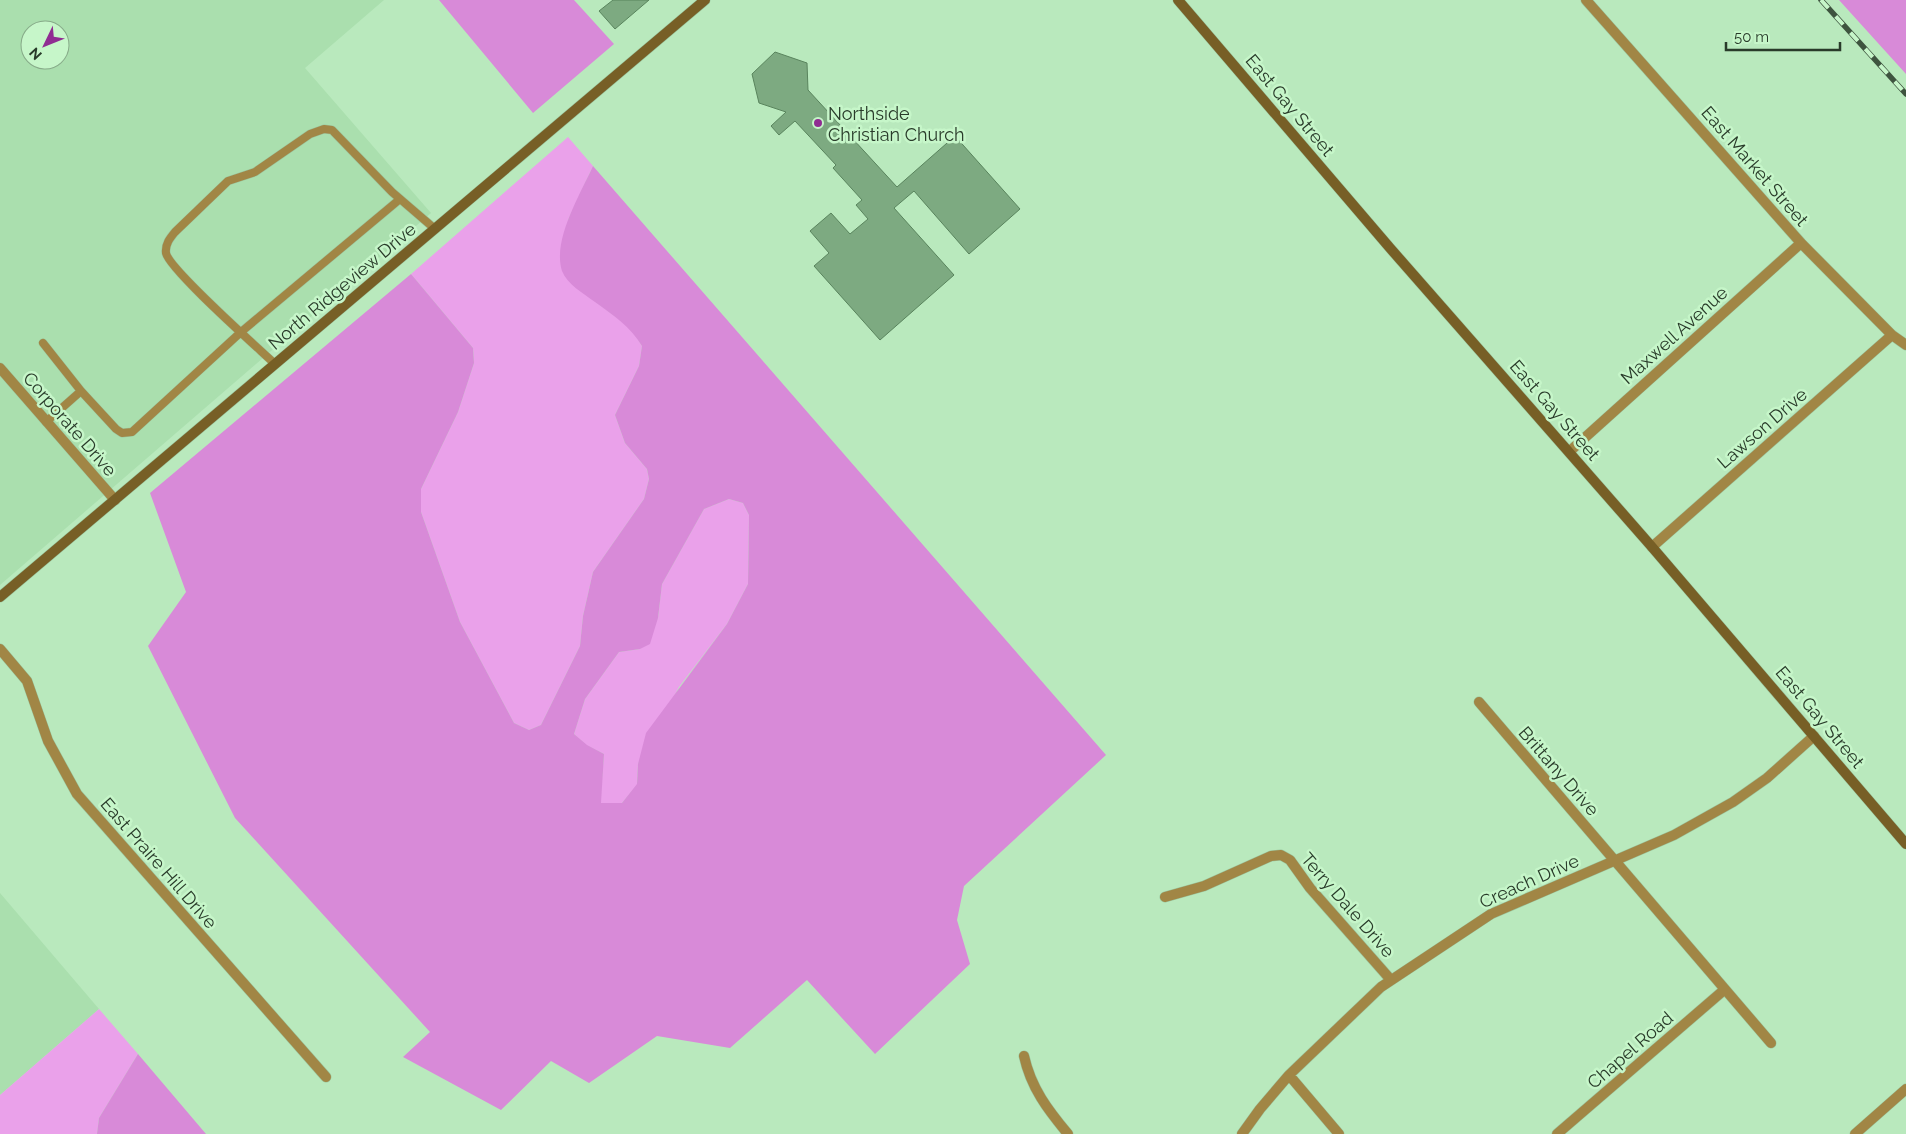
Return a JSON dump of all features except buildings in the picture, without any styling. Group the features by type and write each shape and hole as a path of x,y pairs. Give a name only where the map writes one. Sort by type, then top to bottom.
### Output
{"main road":[{"name":"North Ridgeview Drive","path":"0,597 705,0"},
{"name":"East Gay Street","path":"1178,0 1390,248 1570,451 1906,844"}],"street":[{"name":"East Market Street","path":"1586,0 1801,243 1892,335 1906,346"},
{"name":"Maxwell Avenue","path":"1570,451 1801,243"},
{"name":"Lawson Drive","path":"1652,547 1892,335"},
{"name":"Corporate Drive","path":"0,368 115,500"},
{"name":"East Praire Hill Drive","path":"0,649 27,681 48,741 77,794 326,1077"},
{"name":"Brittany Drive","path":"1479,702 1615,860"},
{"name":"Creach Drive","path":"1242,1134 1289,1075 1338,1027 1391,980 1491,914 1674,835 1733,802 1767,778 1814,736"},
{"name":"Terry Dale Drive","path":"1165,897 1204,886 1272,856 1280,855 1290,860 1310,888 1391,980"},
{"path":"1615,860 1771,1043"},
{"name":"Chapel Road","path":"1558,1134 1724,990"},
{"path":"1024,1056 1028,1075 1046,1108 1068,1134"},
{"path":"1289,1075 1339,1134"},
{"path":"1855,1134 1906,1089"}],"lane":[{"path":"275,364 187,282 168,259 166,252 167,242 175,232 228,181 241,175 255,172 310,134 324,129 337,133 374,174 435,229"},
{"path":"43,343 81,391 116,429 122,433 132,432 242,332 400,199"},
{"path":"46,422 81,391"}],"shaded area":[{"path":"0,0 384,0 305,68 431,213 0,585"},
{"path":"439,0 574,0 614,44 533,113"},
{"path":"1839,0 1906,0 1906,74"},
{"path":"568,137 593,166 568,220 573,285 631,328 642,346 639,366 615,415 625,443 647,469 649,479 644,499 593,572 583,616 580,646 541,725 529,730 514,723 460,622 421,512 421,489 458,412 474,363 473,348 411,274"},
{"path":"593,166 1106,755 964,886 957,920 970,964 875,1054 807,980 730,1048 657,1036 589,1083 551,1061 501,1110 403,1057 430,1032 235,818 148,646 186,592 150,493 411,274 473,348 474,363 458,412 421,489 421,512 460,622 514,723 529,730 541,725 580,646 583,616 593,572 644,499 649,479 647,469 625,443 615,415 639,366 642,346 627,327 576,288 564,276 562,271 560,259 564,231","holes":["729,499 743,503 749,515 748,584 727,624 646,733 638,764 637,784 622,803 601,803 604,754 587,745 574,734 585,699 619,652 640,649 650,644 658,618 662,584 704,509"]},
{"path":"729,499 743,503 749,515 748,584 727,624 679,687 638,764 637,785 622,803 600,803 604,754 586,745 574,734 585,699 619,652 640,649 658,618 662,584 704,509"},
{"path":"0,893 99,1009 0,1095"},
{"path":"99,1009 138,1054 99,1118 97,1134 0,1134 0,1095"},
{"path":"138,1054 206,1134 97,1134 99,1118"}],"railway":[{"path":"1821,0 1906,94"}],"place":[{"name":"Northside Christian Church","path":"818,123"}]}
